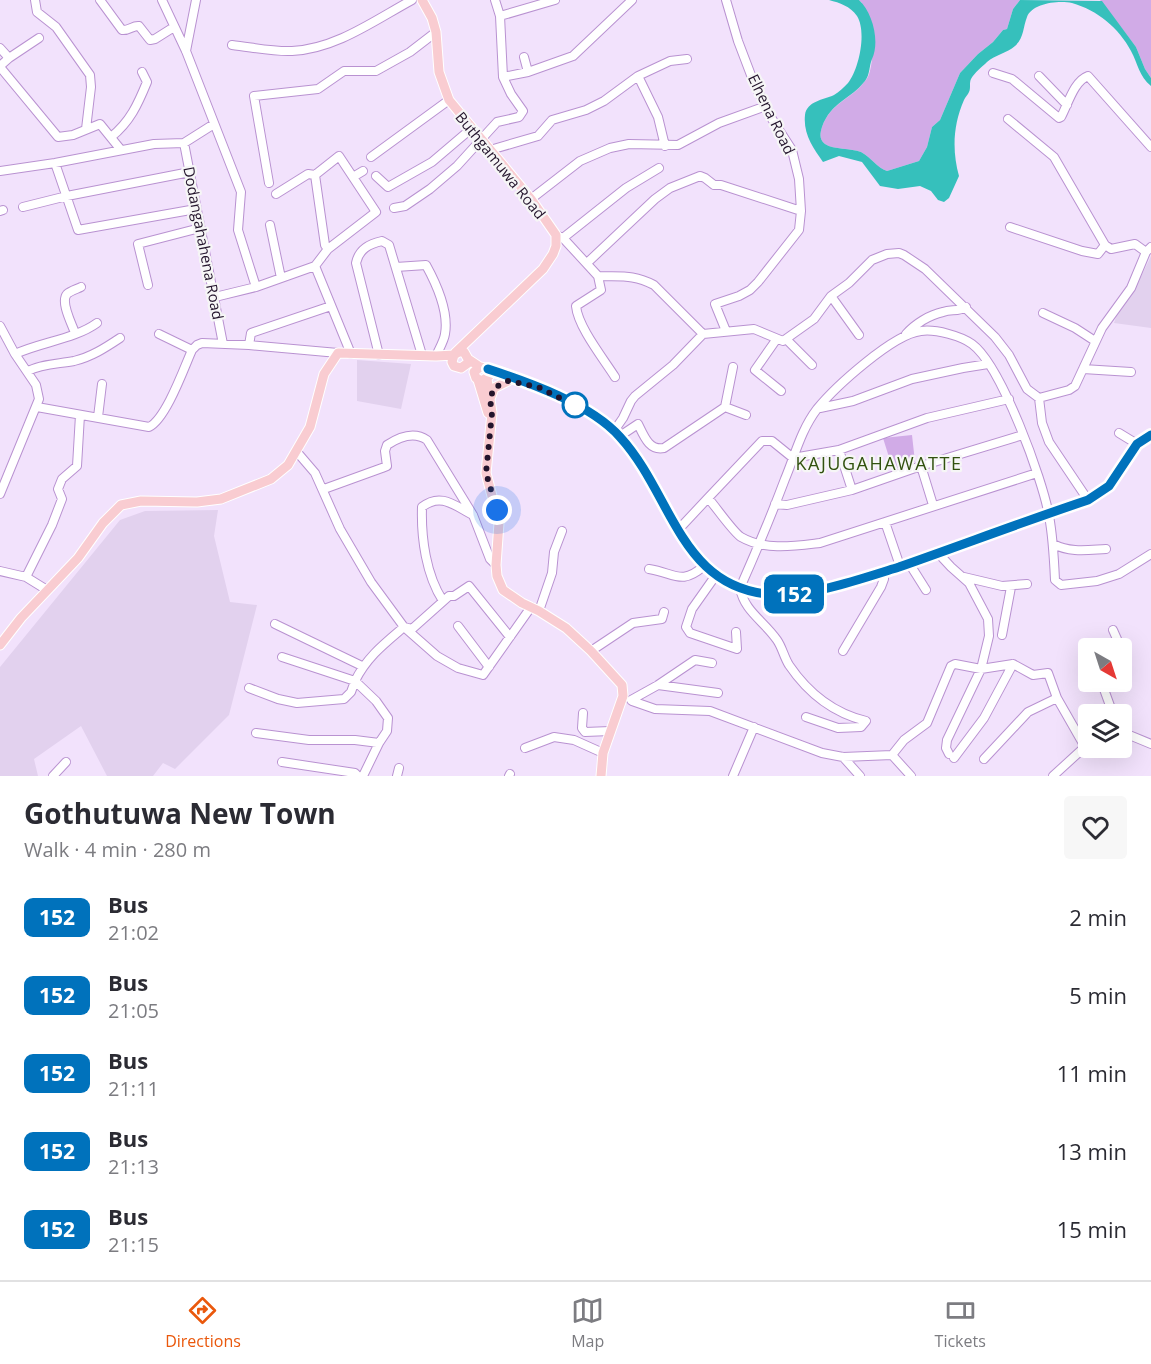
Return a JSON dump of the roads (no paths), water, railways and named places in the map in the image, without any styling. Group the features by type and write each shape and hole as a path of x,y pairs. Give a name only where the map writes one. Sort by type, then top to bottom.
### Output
{"main road":[{"name":"Buthgamuwa Road","path":"422,0 432,18 436,32 439,72 449,100 560,237"},
{"path":"457,367 452,358 454,354 543,269 560,237"},
{"path":"457,367 468,363 472,337"},
{"path":"0,645 78,558 102,523 121,505 141,501 197,502 221,499 271,479 288,465 310,427 324,374 338,353 436,356 459,352 468,357 482,375 490,399 492,413 486,473 499,523 496,565 497,576 503,590 566,628 620,680 628,698 610,730 603,753 601,776"},
{"path":"436,356 457,367 482,375 538,387"},
{"path":"482,375 529,382 582,409 617,433 632,452 678,530 704,566 740,588 761,593 793,594 884,572 1088,500 1101,493 1115,479 1137,444 1151,435"},
{"path":"482,375 490,421"},
{"path":"490,399 494,388 508,381"}],"street":[{"path":"35,0 37,12 56,27 90,75 91,87 86,129"},
{"path":"100,0 122,30 135,25 139,26 150,40 174,27"},
{"path":"162,0 186,51 241,192 238,230 256,287"},
{"path":"186,51 196,0"},
{"path":"232,45 292,51 319,47 350,34 412,0"},
{"path":"394,208 405,206 430,189 457,166 496,122 519,117 523,111 510,94 503,77 500,16 495,0"},
{"path":"500,16 555,0"},
{"path":"503,77 528,72 573,56 632,0"},
{"name":"Elhena Road","path":"726,0 738,41 766,106 792,150 799,179 801,211 799,230 758,282 750,290 715,304 726,331"},
{"path":"269,183 254,96 318,89 344,71 376,71 410,52 436,32"},
{"path":"39,38 9,58 0,67 58,137 73,135 100,124 121,150"},
{"path":"0,48 9,58"},
{"path":"524,57 528,72"},
{"path":"490,150 538,136 552,120 595,105 638,76 670,61 687,59"},
{"path":"111,137 124,127 135,111 147,82 142,72"},
{"path":"993,73 1012,79 1059,118 1083,78 1088,76 1151,147"},
{"path":"638,76 658,117 665,146"},
{"path":"1039,76 1067,105"},
{"path":"371,157 449,100"},
{"path":"531,199 580,161 610,148 629,144 678,145 719,123 766,106"},
{"path":"1008,120 1054,157 1105,245 1111,249 1135,244 1148,249 1131,288 1095,341 1075,386 1069,390 1039,398"},
{"path":"0,171 154,144 184,143 214,124"},
{"path":"376,176 388,187 432,162 472,128"},
{"name":"Dodangahahena Road","path":"184,143 223,344"},
{"path":"215,297 256,287 315,266 328,249 376,212 339,156 315,175 308,174 276,194"},
{"path":"56,163 78,230 196,209"},
{"path":"615,377 576,311 576,306 601,290 598,276 560,237 626,188 659,168"},
{"path":"353,177 363,171"},
{"path":"23,207 190,172"},
{"path":"315,175 325,245 328,249"},
{"path":"586,263 655,199 670,188 700,176 705,177 714,185 721,185 801,211"},
{"path":"270,225 281,278"},
{"path":"1010,227 1098,255 1105,245"},
{"path":"148,285 138,244 200,228"},
{"path":"379,355 357,270 358,257 364,249 372,243 382,241 389,245 422,355"},
{"path":"617,433 635,396 673,365 703,334 754,329 783,341 814,319 831,296 849,283 872,260 887,254 899,253 925,269 966,307 1009,355 1027,389 1039,398 1042,423 1049,442 1088,500"},
{"path":"396,267 426,265 436,284 444,310 445,333 436,356"},
{"path":"315,266 351,354"},
{"path":"598,276 626,275 644,279 654,285 703,334"},
{"path":"75,333 65,297 81,287"},
{"path":"831,296 859,335"},
{"path":"249,345 251,333 331,306"},
{"path":"806,717 838,728 861,727 866,721 845,716 811,693 788,664 777,640 746,605 740,588 760,544 805,428 818,408 850,376 927,318 944,311 958,311 966,307"},
{"path":"1043,313 1075,328 1095,341"},
{"path":"15,354 32,346 87,330 97,323"},
{"path":"0,326 36,385 39,399 1,491"},
{"path":"905,335 921,331 958,336 974,345 988,364 1009,399 1049,514 1055,579 1062,585 1097,581 1119,574 1151,554"},
{"path":"159,334 192,350"},
{"path":"27,372 34,368 97,353 120,338"},
{"path":"786,339 812,365"},
{"path":"776,340 755,372 781,391"},
{"path":"37,407 149,427 162,414 192,350 202,343 338,353"},
{"path":"818,408 853,401 912,380 988,364"},
{"path":"617,433 638,424 653,448 656,450 664,448 725,406 733,367"},
{"path":"1083,369 1131,372"},
{"path":"99,417 102,384"},
{"path":"678,530 762,441 772,441 793,458 839,450 927,418 1009,399"},
{"path":"725,406 746,415"},
{"path":"26,576 62,500 58,489 62,479 76,466 80,415"},
{"path":"1119,433 1137,444"},
{"path":"324,489 387,466 385,451 387,445 412,434 421,436 427,440 473,515 490,559 496,565"},
{"path":"775,504 787,505 852,490 1023,435"},
{"path":"839,450 852,490"},
{"path":"297,452 315,473 340,529 371,582 404,627 437,656 458,668 483,675 510,637 535,609 552,573 561,531"},
{"path":"921,466 933,505"},
{"path":"708,498 740,537 760,544 789,547 820,543 1036,473"},
{"path":"443,601 435,589 427,560 422,507 430,501 442,499 473,515"},
{"path":"885,522 904,565 926,590"},
{"path":"1053,544 1065,550 1106,549"},
{"path":"938,553 969,583 988,619 988,636 981,669 947,740 946,748 952,756 984,718 1013,664"},
{"path":"649,569 667,572 679,578 693,575 704,566"},
{"path":"0,571 26,576 47,590"},
{"path":"843,651 881,587 884,572"},
{"path":"716,575 692,609 686,627 690,633 737,649 736,633"},
{"path":"962,577 1011,587 1027,584"},
{"path":"404,627 412,629 449,596 454,596 469,586 510,637"},
{"path":"1002,635 1011,587"},
{"path":"591,651 633,623 662,619 664,612"},
{"path":"275,624 362,666"},
{"path":"458,626 489,667"},
{"path":"249,688 278,699 297,703 344,699 351,692 362,666 374,651 404,627"},
{"path":"1113,630 1116,638"},
{"path":"282,657 355,681 376,701 388,718 387,731 363,776"},
{"path":"628,698 658,685 695,660 712,663"},
{"path":"628,698 655,709 710,711 822,753 843,757 892,755 904,740 927,723 951,666 955,664 981,669 1013,664 1033,675 1048,673 1057,698 1078,731"},
{"path":"658,685 718,693"},
{"path":"984,759 1014,724 1028,712 1057,698"},
{"path":"583,713 582,728 585,732 610,730"},
{"path":"732,776 754,727"},
{"path":"256,733 309,740 355,740 379,743"},
{"path":"1132,736 1151,744"},
{"path":"525,748 554,737 574,740 603,753"},
{"path":"1053,776 1078,753"},
{"path":"892,755 911,776"},
{"path":"843,757 860,776"},
{"path":"53,776 66,762"},
{"path":"282,762 355,773 358,776"}],"district":[{"name":"KAJUGAHAWATTE","path":"879,463"}]}
